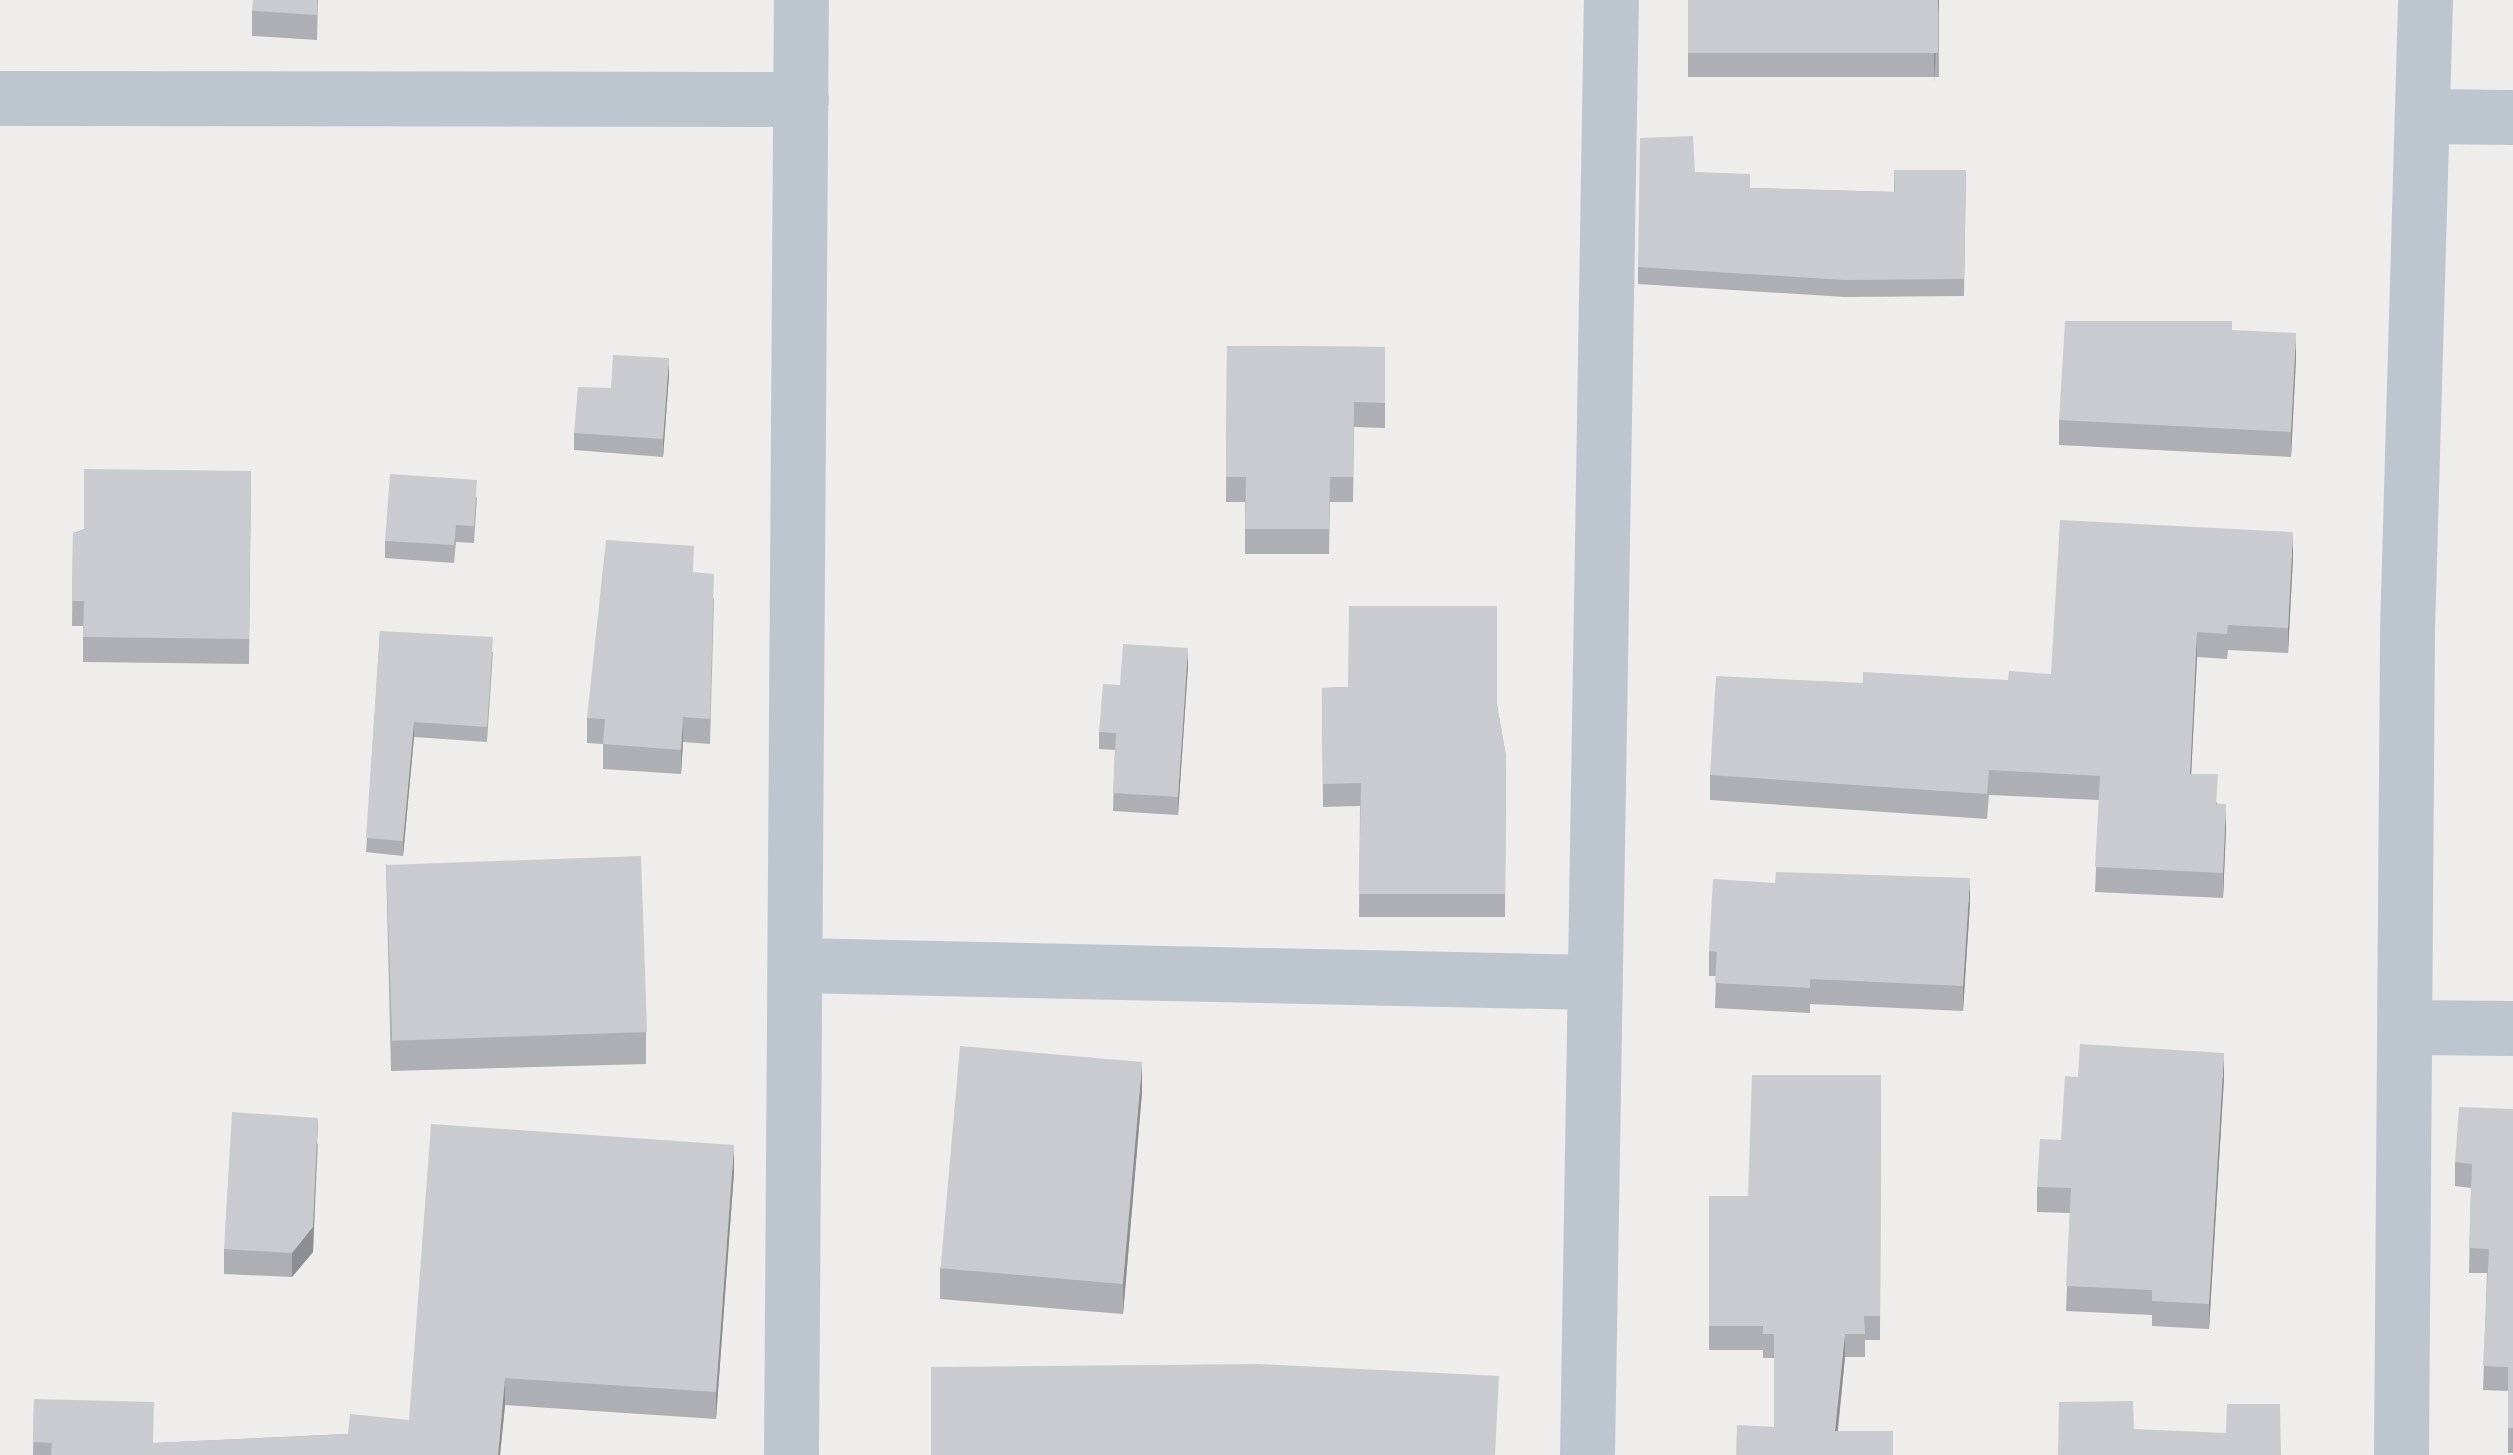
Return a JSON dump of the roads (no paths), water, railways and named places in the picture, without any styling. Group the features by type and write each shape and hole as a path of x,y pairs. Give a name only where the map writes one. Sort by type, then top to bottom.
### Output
{"street":[{"path":"791,1455 798,965 801,0"},
{"path":"1587,1455 1591,982 1610,0"},
{"path":"2401,1455 2408,1027 2407,630 2424,0"},
{"path":"0,98 801,99"},
{"path":"2423,116 2513,118"},
{"path":"798,965 1591,982"},
{"path":"2408,1027 2513,1028"}]}
